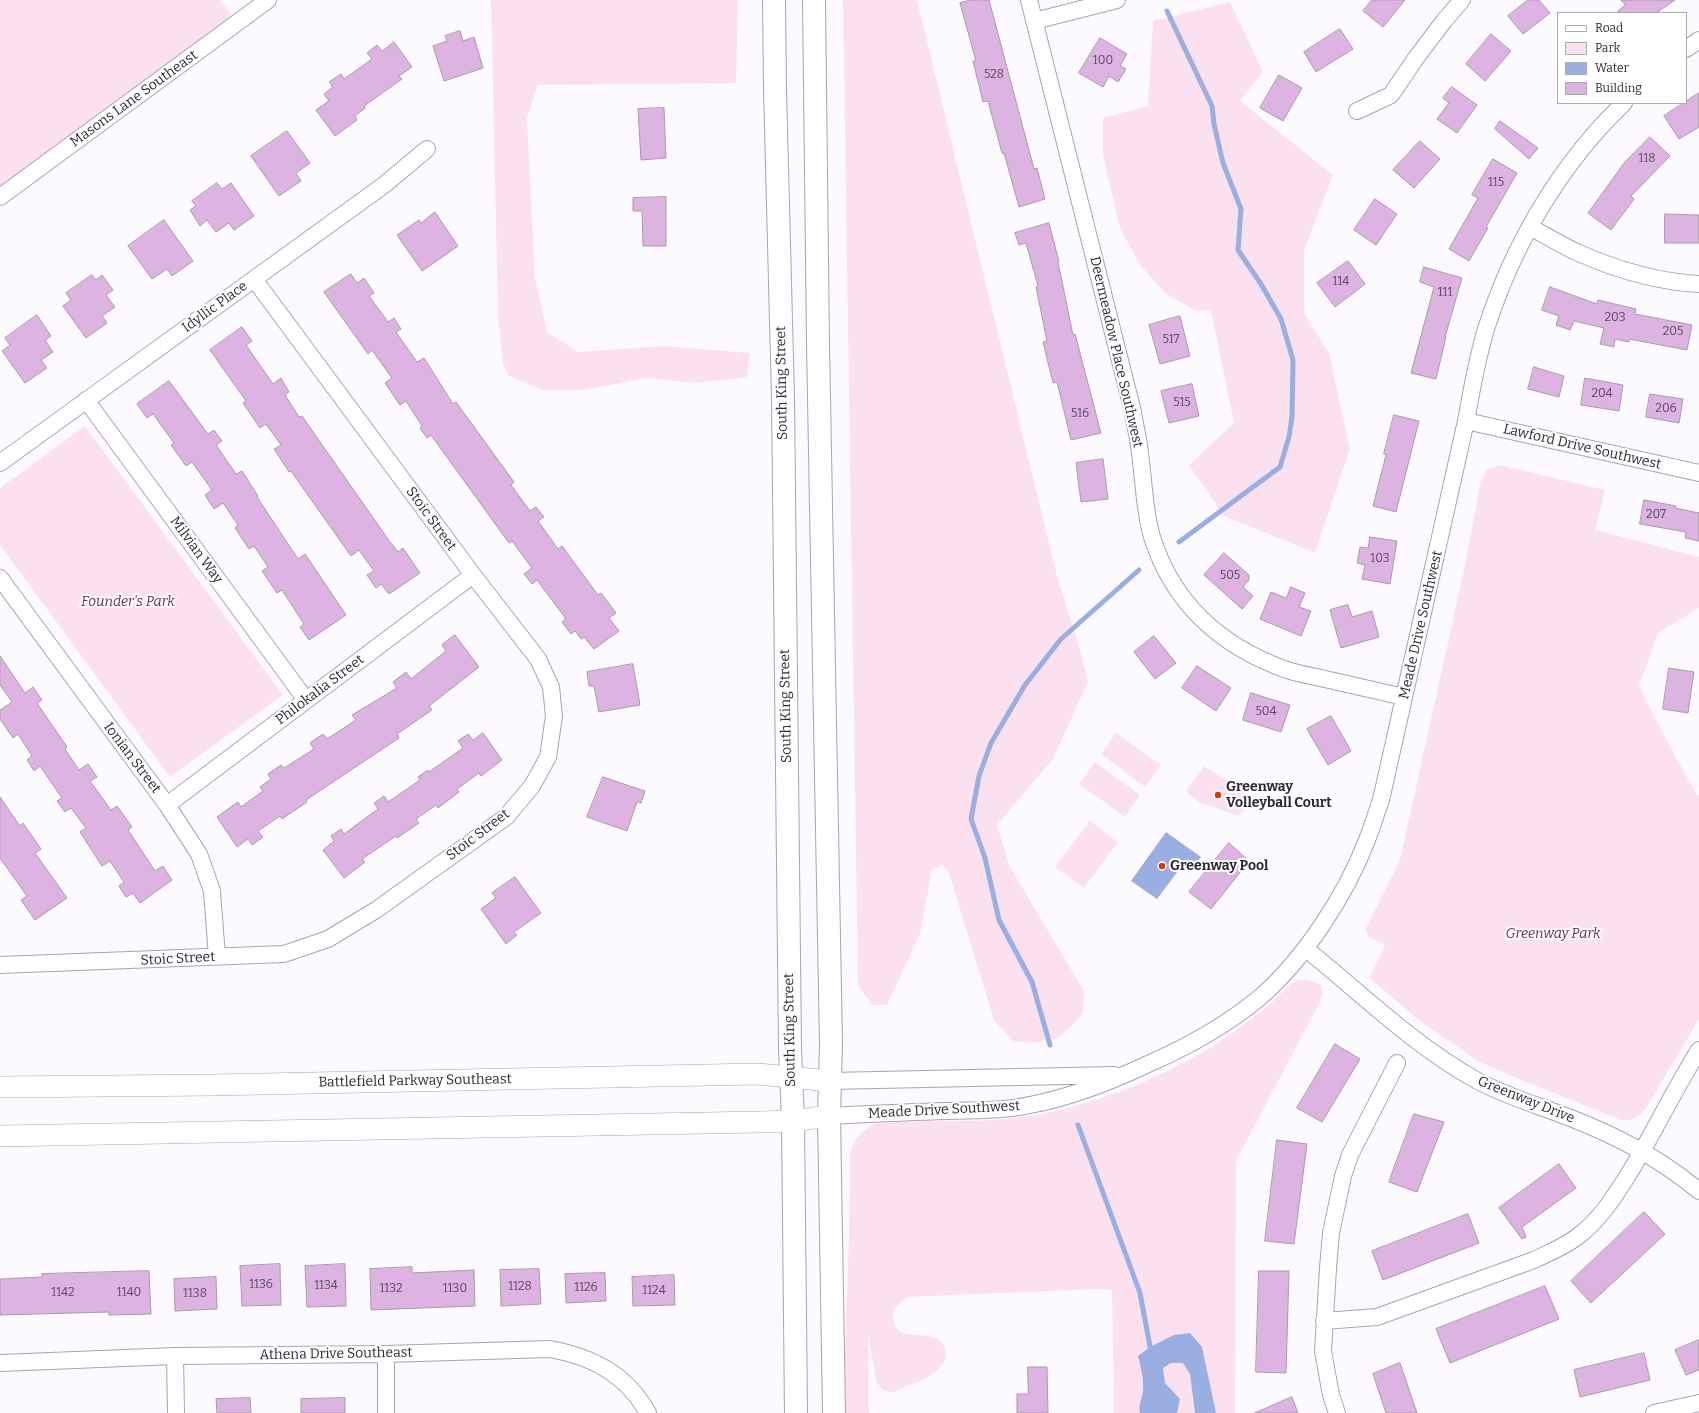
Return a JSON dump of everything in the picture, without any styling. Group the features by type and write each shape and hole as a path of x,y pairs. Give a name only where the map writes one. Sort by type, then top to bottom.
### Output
{"highway":[{"name":"South King Street","path":"774,0 783,398 789,1041 793,1121 796,1413"},
{"path":"814,0 818,344 831,1037 829,1116 834,1413"}],"main road":[{"name":"Battlefield Parkway Southeast","path":"0,1087 221,1085 758,1074 830,1081"},
{"path":"0,1136 793,1121 829,1116"}],"street":[{"name":"Masons Lane Southeast","path":"0,197 268,0"},
{"name":"Deermeadow Place Southwest","path":"1030,0 1133,412 1140,452 1147,514 1152,536 1164,568 1175,588 1183,598 1207,624 1237,648 1288,670 1404,697"},
{"path":"1034,20 1118,0"},
{"path":"1357,111 1392,95 1416,58 1462,0"},
{"path":"1687,48 1699,40"},
{"name":"Meade Drive Southwest","path":"829,1116 1005,1109 1030,1105 1099,1086 1191,1043 1227,1022 1259,998 1306,949 1352,873 1367,841 1380,800 1466,421 1475,372 1487,326 1504,281 1530,227 1554,187 1583,148 1623,104"},
{"name":"Idyllic Place","path":"0,463 384,185 427,149"},
{"path":"1530,227 1580,254 1617,268 1658,278 1699,284"},
{"name":"Stoic Street","path":"0,965 284,954 328,939 376,910 506,817 532,786 548,757 554,716 551,687 538,659 473,575 254,279"},
{"name":"Milvian Way","path":"86,400 306,700"},
{"name":"Lawford Drive Southwest","path":"1466,421 1699,473"},
{"name":"Philokalia Street","path":"167,805 473,575"},
{"name":"Ionian Street","path":"0,578 167,805 199,854 212,891 217,957"},
{"name":"Greenway Drive","path":"1306,949 1416,1040 1446,1062 1477,1080 1508,1094 1606,1133 1642,1152 1682,1177 1699,1191"},
{"path":"1324,1321 1377,1318 1534,1260 1577,1237 1594,1222 1611,1202 1642,1152 1699,1050"},
{"path":"1337,1413 1331,1395 1323,1351 1331,1233 1343,1176 1350,1155 1398,1063"},
{"name":"Meade Drive Southwest","path":"830,1081 1125,1075"},
{"name":"Athena Drive Southeast","path":"0,1363 176,1356 386,1354 550,1349 574,1353 614,1373 634,1393 648,1413"},
{"path":"386,1354 386,1413"},
{"path":"176,1356 176,1413"},
{"path":"1654,1413 1699,1403"}],"green space":[{"path":"0,0 220,0 237,22 0,197"},
{"path":"491,0 738,0 736,83 538,85 527,118 535,278 547,332 578,352 664,346 750,353 747,377 695,383 647,378 583,390 543,390 509,376 503,364 498,315"},
{"path":"843,0 917,0 1057,576 1079,646 1088,682 1053,759 997,825 1010,867 1084,991 1083,1013 1072,1026 1058,1038 1031,1043 1013,1041 994,1020 949,873 943,865 932,870 920,934 887,1005 872,1005 858,985"},
{"path":"1230,2 1263,72 1240,101 1333,175 1304,250 1304,313 1329,353 1350,449 1315,553 1224,516 1189,465 1234,423 1211,310 1196,311 1166,294 1140,265 1120,228 1103,155 1103,118 1148,106 1153,21"},
{"name":"Founder's Park","path":"85,426 283,695 170,777 0,545 0,488"},
{"name":"Greenway Park","path":"1500,465 1605,490 1595,530 1699,557 1699,608 1658,633 1639,686 1675,756 1697,795 1699,795 1699,1019 1645,1110 1637,1117 1628,1120 1621,1120 1516,1078 1478,1061 1424,1024 1369,978 1385,945 1368,936 1366,928 1400,860 1464,570 1481,481 1487,470"},
{"path":"1116,733 1161,765 1145,787 1101,754"},
{"path":"1095,762 1140,795 1125,817 1079,784"},
{"name":"Greenway Volleyball Court","path":"1204,766 1225,779 1250,798 1239,816 1199,802 1186,791"},
{"path":"1090,821 1118,842 1084,888 1055,867"},
{"path":"1297,980 1307,980 1320,984 1323,993 1320,1002 1236,1161 1235,1413 1114,1413 1112,1290 1100,1289 907,1297 894,1309 894,1321 897,1329 903,1333 929,1336 937,1339 944,1346 946,1351 946,1359 936,1372 921,1381 893,1393 883,1390 877,1383 868,1336 869,1413 845,1413 844,1376 850,1154 856,1140 865,1130 874,1124 972,1121 1028,1116 1077,1106 1124,1090 1169,1070 1222,1040 1270,1004 1289,985"}],"water":[{"name":"Greenway Pool","path":"1166,832 1201,857 1192,869 1184,863 1157,899 1131,881"},
{"path":"1190,1333 1202,1347 1216,1413 1195,1413 1190,1374 1183,1363 1171,1363 1163,1368 1165,1383 1180,1399 1177,1413 1140,1413 1139,1407 1143,1391 1143,1382 1138,1356 1150,1347 1174,1335"}],"building":[{"path":"971,0 989,0 1034,169 1037,168 1045,199 1019,207 988,101 983,102 973,61 976,61 960,3"},
{"path":"1372,0 1405,0 1383,27 1363,11"},
{"path":"1528,0 1539,0 1550,13 1523,34 1508,16"},
{"path":"1621,0 1675,0 1657,12 1617,12 1625,5"},
{"path":"1340,29 1353,49 1316,72 1304,52"},
{"path":"460,31 463,41 474,37 483,68 444,81 433,46 447,41 445,36"},
{"path":"1491,34 1511,51 1485,81 1466,64"},
{"path":"1100,38 1127,54 1120,66 1126,69 1118,82 1109,76 1103,87 1079,73"},
{"path":"394,42 412,67 399,76 402,79 364,106 365,108 355,116 357,120 335,136 316,110 329,101 324,94 333,87 329,82 341,74 344,79 372,59 367,53 377,45 382,51"},
{"path":"1279,75 1302,88 1283,121 1260,108"},
{"path":"1452,87 1477,105 1457,133 1437,119 1449,103 1443,98"},
{"path":"1699,93 1699,127 1679,139 1664,116 1682,104 1687,104 1687,101"},
{"path":"664,108 666,158 641,160 638,109"},
{"path":"1500,121 1538,148 1529,159 1495,129"},
{"path":"287,131 310,163 296,173 301,181 279,196 251,156"},
{"path":"1650,137 1670,156 1631,196 1634,199 1611,230 1588,213 1625,162"},
{"path":"1420,141 1440,159 1414,188 1393,170"},
{"path":"1493,159 1517,173 1486,227 1488,228 1469,261 1449,249 1478,198 1472,195"},
{"path":"217,183 222,189 231,183 254,216 234,230 229,223 216,232 207,220 200,226 190,210 196,206 192,201"},
{"path":"666,197 666,246 643,246 642,211 633,211 633,198"},
{"path":"1375,199 1397,214 1376,245 1354,230"},
{"path":"435,212 458,246 422,271 397,235 419,220 421,223"},
{"path":"1665,214 1699,215 1699,243 1665,243"},
{"path":"164,220 193,261 172,276 167,269 152,279 128,246"},
{"path":"1049,223 1059,262 1073,335 1075,334 1101,433 1071,440 1057,382 1053,383 1043,342 1047,341 1036,287 1038,286 1026,243 1019,245 1015,233"},
{"path":"1348,261 1365,284 1335,307 1317,283"},
{"path":"1424,267 1462,278 1445,337 1436,379 1411,373 1434,287 1420,282"},
{"path":"351,274 357,283 364,278 374,293 369,296 388,322 394,318 401,329 396,332 417,362 424,358 453,404 456,402 514,482 511,485 530,511 536,507 544,517 538,521 558,549 562,546 598,595 601,593 616,613 609,618 619,631 594,649 584,637 581,639 575,631 571,634 562,622 566,619 537,580 532,584 524,574 532,568 512,541 509,543 431,435 427,438 420,428 422,426 406,401 400,405 385,383 392,378 372,350 368,354 324,292"},
{"path":"92,275 96,280 102,275 113,290 106,295 115,307 102,316 107,323 86,338 63,306 71,300 66,293"},
{"path":"1550,287 1597,304 1598,300 1636,309 1635,314 1692,325 1687,350 1629,339 1629,342 1615,339 1614,347 1600,344 1604,328 1574,321 1570,330 1556,325 1559,316 1542,310"},
{"path":"37,315 51,336 45,340 53,352 41,360 47,368 25,383 2,351 10,345 5,338"},
{"path":"1180,316 1190,356 1160,364 1149,325"},
{"path":"242,327 252,341 246,345 273,384 281,378 289,392 285,395 299,417 302,416 390,542 398,552 403,548 420,573 389,594 381,584 376,588 367,575 374,571 359,550 351,556 291,471 289,472 274,449 281,445 266,424 260,428 243,403 246,401 210,350"},
{"path":"1534,367 1564,376 1559,397 1528,389"},
{"path":"1585,378 1623,385 1619,411 1581,405"},
{"path":"169,381 208,434 214,430 222,441 216,445 236,474 242,471 258,496 257,497 298,559 305,554 346,615 309,640 300,627 304,624 282,590 277,593 262,571 268,567 254,546 249,549 235,528 238,525 223,503 214,509 205,495 212,490 192,462 186,466 171,445 174,443 153,414 147,418 137,404"},
{"path":"1192,384 1199,416 1169,423 1161,391"},
{"path":"1650,394 1683,399 1679,423 1646,417"},
{"path":"1394,415 1419,421 1396,512 1373,506"},
{"path":"1103,459 1108,499 1081,502 1076,463"},
{"path":"1644,500 1676,506 1675,508 1699,513 1699,541 1685,538 1686,532 1640,524"},
{"path":"1370,537 1397,541 1390,584 1362,579 1365,565 1357,563 1360,547 1368,548"},
{"path":"1224,553 1249,575 1249,580 1243,587 1253,596 1242,609 1204,575"},
{"path":"1291,587 1305,593 1299,607 1311,611 1301,636 1260,619 1271,592 1286,598"},
{"path":"1348,605 1352,617 1372,611 1379,637 1341,648 1330,610"},
{"path":"455,635 479,667 429,706 432,710 397,734 399,738 306,800 307,802 282,819 280,816 258,831 263,837 252,845 248,839 237,847 217,817 238,802 241,807 263,791 260,787 271,779 268,774 281,765 284,768 314,749 310,743 323,734 327,739 356,720 352,715 397,688 393,682 406,672 411,679 446,651 442,645"},
{"path":"1154,636 1176,663 1155,679 1134,652"},
{"path":"0,656 25,693 33,687 42,700 37,703 67,747 65,749 79,770 88,764 97,777 90,781 111,810 117,806 132,827 128,830 155,871 163,866 172,880 140,903 133,893 126,897 119,886 124,882 110,861 102,866 80,832 86,828 71,808 65,812 57,801 62,798 40,766 34,771 27,760 32,756 18,734 13,738 0,719 0,710 12,702 0,685"},
{"path":"633,664 640,705 599,712 594,686 589,686 587,672"},
{"path":"1197,666 1231,688 1216,711 1182,688"},
{"path":"1669,668 1694,672 1688,713 1663,709"},
{"path":"1251,693 1290,705 1281,732 1243,720"},
{"path":"1331,716 1351,751 1328,765 1307,729"},
{"path":"483,733 502,760 481,776 479,773 457,789 459,792 438,808 436,805 416,819 419,823 397,838 396,836 362,859 365,862 344,878 323,850 334,841 331,836 341,829 344,834 378,809 374,803 384,796 388,802 420,780 418,777 428,770 429,772 463,748 458,741 468,734 473,740"},
{"path":"603,777 645,791 641,803 637,802 627,831 587,817"},
{"path":"0,797 20,826 23,823 41,849 35,853 67,898 35,920 21,900 27,896 0,858"},
{"path":"1229,843 1249,861 1211,909 1189,892"},
{"path":"515,877 541,913 514,932 517,935 506,944 481,909 496,898 492,893"},
{"path":"1335,1044 1360,1059 1322,1122 1297,1108"},
{"path":"1414,1114 1444,1122 1417,1192 1389,1182"},
{"path":"1277,1140 1307,1144 1294,1244 1265,1241"},
{"path":"1559,1164 1576,1188 1522,1227 1526,1237 1522,1239 1499,1208"},
{"path":"1644,1212 1665,1234 1591,1303 1571,1281"},
{"path":"1468,1214 1479,1243 1383,1280 1372,1251"},
{"path":"280,1264 281,1305 242,1306 240,1266"},
{"path":"345,1264 346,1306 307,1307 305,1266"},
{"path":"412,1267 412,1273 474,1270 475,1306 371,1310 370,1269"},
{"path":"539,1269 541,1304 501,1306 500,1270"},
{"path":"149,1271 151,1314 109,1315 109,1312 0,1315 0,1279 42,1277 42,1274"},
{"path":"1259,1271 1289,1271 1286,1373 1256,1372"},
{"path":"605,1273 606,1301 566,1303 565,1274"},
{"path":"674,1275 675,1305 633,1306 632,1277"},
{"path":"216,1277 217,1309 175,1311 174,1279"},
{"path":"1545,1286 1559,1319 1450,1363 1436,1329"},
{"path":"1699,1340 1699,1370 1686,1375 1675,1350"},
{"path":"1644,1353 1650,1380 1580,1397 1574,1370"},
{"path":"1400,1363 1417,1413 1386,1413 1373,1374"},
{"path":"1028,1367 1047,1367 1048,1413 1017,1413 1017,1394 1028,1394"},
{"path":"1292,1397 1298,1413 1255,1413"},
{"path":"250,1398 251,1413 217,1413 216,1399"},
{"path":"345,1398 345,1413 301,1413 301,1399"}],"waterway":[{"path":"1167,11 1212,106 1214,124 1223,163 1241,209 1238,250 1261,284 1281,319 1293,360 1292,417 1289,437 1280,467 1179,542"},
{"path":"1050,1045 1032,982 999,920 985,858 971,819 979,776 991,743 1025,685 1061,639 1139,570"},
{"path":"1078,1125 1140,1293 1151,1352"}],"place":[{"name":"Greenway Volleyball Court","path":"1218,795"},
{"name":"Greenway Pool","path":"1162,866"}]}
